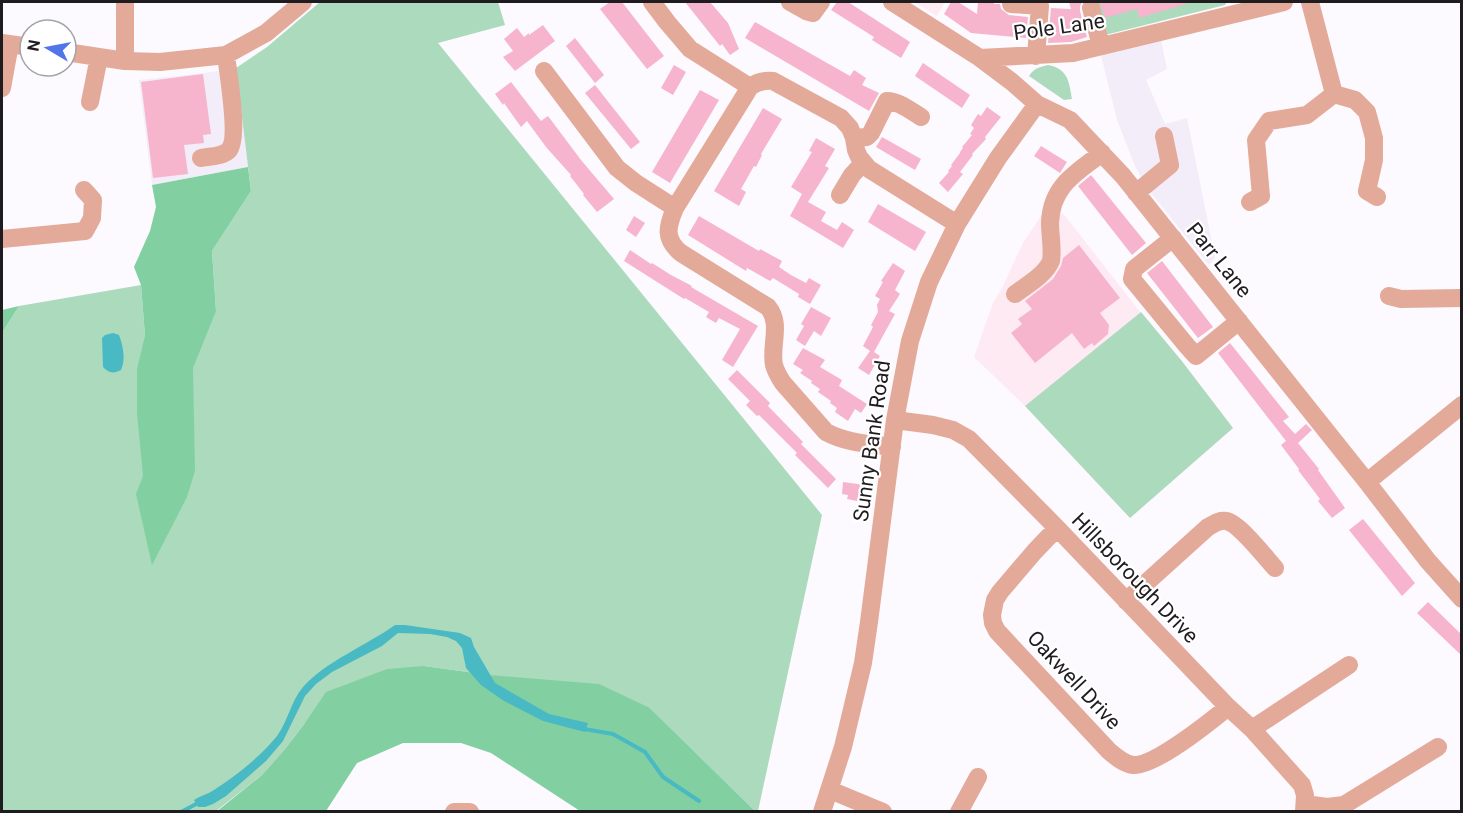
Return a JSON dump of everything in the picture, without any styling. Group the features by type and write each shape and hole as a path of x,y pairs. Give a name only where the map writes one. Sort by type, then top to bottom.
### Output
{"street":[{"path":"124,61 125,2"},
{"path":"78,54 124,61 160,62 226,55 266,33 303,2"},
{"path":"652,2 690,49 750,87"},
{"path":"790,2 813,13 821,2"},
{"name":"Parr Lane","path":"896,2 980,58 1037,104 1070,120 1102,153 1173,238 1428,561 1461,599"},
{"name":"Pole Lane","path":"980,58 1073,53 1252,5 1284,2"},
{"path":"1310,2 1334,94"},
{"path":"1011,4 1040,6 1036,56"},
{"path":"1091,8 1101,46"},
{"path":"2,88 6,44"},
{"path":"201,158 226,153 230,149 233,138 226,55"},
{"path":"90,102 99,57"},
{"path":"544,71 617,168 675,208"},
{"path":"892,447 848,441 826,432 777,374 773,356 775,318 768,307 673,247 668,232 670,220 675,208 750,87 760,82 773,81 841,118 850,128 856,150 869,169 957,224"},
{"path":"1334,94 1355,100 1367,112 1374,138 1374,160 1367,191 1377,197"},
{"path":"1250,202 1261,196 1256,140 1269,121 1307,115 1334,94"},
{"path":"854,138 867,137 871,133 889,100 921,117"},
{"name":"Sunny Bank Road","path":"822,812 843,747 863,663 895,420 910,341 929,282 957,224 998,158 1037,104"},
{"path":"1136,193 1170,165 1164,136"},
{"path":"1015,294 1049,266 1051,261 1051,215 1058,191 1063,184 1102,153"},
{"path":"840,195 852,175 863,163"},
{"path":"2,240 85,231 92,218 93,200 84,190"},
{"path":"1173,238 1134,268 1132,279 1196,356 1239,321"},
{"path":"1397,301 1461,298"},
{"path":"1367,482 1461,405"},
{"name":"Hillsborough Drive","path":"895,420 953,430 969,439 1228,707 1252,729 1302,785 1305,808"},
{"path":"1126,601 1216,522 1234,524 1275,567"},
{"name":"Oakwell Drive","path":"1057,528 1000,592 993,607 993,623 996,631 1109,751 1128,764 1141,764 1199,731 1228,707"},
{"path":"1252,729 1349,665"},
{"path":"1305,808 1344,805 1438,747"},
{"path":"959,812 978,777"},
{"path":"830,790 883,812"},
{"path":"454,812 470,812"}],"shaded area":[{"path":"914,2 945,2 937,16"},
{"path":"1161,40 1167,69 1146,80 1165,124 1187,118 1215,258 1209,265 1147,188 1135,166 1117,120 1101,55"},
{"path":"236,68 248,167 152,185 139,80"},
{"path":"1047,207 1061,212 1066,217 1233,428 1130,518 1025,406 974,357 993,303 1023,243"}],"green space":[{"path":"320,2 498,2 505,25 438,43 822,515 758,811 755,811 650,708 490,675 424,666 305,723 262,775 216,811 2,812 2,333 19,306 141,285 145,336 216,311 212,251 251,191 236,68 267,47"},
{"path":"1096,2 1227,2 1225,5 1105,35"},
{"path":"1048,65 1064,73 1072,99 1064,100 1029,76 1040,67"},
{"path":"248,167 251,191 212,251 216,311 193,368 195,471 187,497 152,565 136,494 143,476 137,413 137,369 145,336 141,285 134,267 150,231 156,207 152,185"},
{"path":"19,306 2,333 2,310"},
{"path":"1141,312 1233,428 1130,518 1025,406"},
{"path":"424,666 490,675 599,684 650,708 755,811 580,811 491,753 461,743 403,743 357,763 326,811 216,812 262,775 285,749 326,692 387,669"}],"water":[{"path":"113,333 119,335 124,357 121,370 109,372 103,367 102,338"},
{"path":"395,625 460,633 471,638 495,683 549,714 588,723 585,732 543,721 504,701 481,685 466,668 462,648 456,641 430,634 398,633 382,646 332,672 316,684 305,696 283,741 266,761 226,796 213,804 198,807 194,800 231,778 271,743 281,730 299,693 312,678"}],"building":[{"path":"610,2 622,2 664,56 647,69 600,9"},
{"path":"685,2 710,2 728,23 739,49 730,55"},
{"path":"837,2 848,2 910,42 901,58 872,40 874,37 831,10"},
{"path":"951,2 958,2 977,14 978,2 994,2 994,4 1000,4 1001,9 1009,15 1028,17 1026,38 971,33 944,14"},
{"path":"1069,2 1082,2 1080,11 1087,37 1071,42 1048,43 1051,8 1071,9"},
{"path":"1100,2 1185,2 1186,4 1139,18 1137,9 1105,18"},
{"path":"755,22 850,76 854,70 866,78 862,85 879,93 869,111 745,38"},
{"path":"543,25 555,41 515,71 503,57 513,51 504,39 517,28 524,37"},
{"path":"575,38 604,75 595,83 566,46"},
{"path":"923,63 970,95 962,108 915,76"},
{"path":"674,65 686,72 673,95 661,88"},
{"path":"203,74 211,134 203,135 204,143 184,145 188,174 153,178 141,82"},
{"path":"511,82 541,121 548,116 614,199 597,212 571,175 527,121 521,127 495,94"},
{"path":"595,85 640,142 631,149 585,93"},
{"path":"700,90 719,100 670,183 652,172"},
{"path":"987,107 1001,117 972,154 960,172 963,174 948,192 939,183 949,172 962,147 972,135 970,134 974,128 971,125 978,114 981,116"},
{"path":"763,108 782,119 756,167 754,166 741,189 746,192 739,206 714,191"},
{"path":"882,137 921,159 915,170 876,147"},
{"path":"816,138 835,149 825,166 829,168 808,202 826,212 821,221 837,230 842,222 854,230 843,248 790,216 802,194 791,187 812,152 809,151"},
{"path":"1041,146 1067,162 1060,173 1034,156"},
{"path":"1091,175 1146,243 1132,255 1078,186"},
{"path":"878,204 926,232 915,251 868,222"},
{"path":"634,216 645,223 636,237 626,230"},
{"path":"699,216 759,251 760,249 782,261 779,267 791,275 806,283 809,278 821,285 810,304 798,297 799,294 773,278 770,281 747,268 746,271 688,235"},
{"path":"1079,245 1120,298 1100,313 1109,325 1108,334 1094,346 1092,343 1084,349 1072,333 1035,363 1011,333 1022,324 1018,319 1032,309 1025,301 1053,279 1063,258"},
{"path":"630,250 758,326 733,367 722,360 740,329 719,318 716,323 706,317 709,312 624,261"},
{"path":"1162,261 1213,327 1198,338 1147,273"},
{"path":"893,263 905,271 895,290 900,294 889,311 895,314 874,352 880,356 869,375 858,368 870,351 863,346 878,312 877,305 880,299 875,296 883,282 881,281"},
{"path":"811,307 831,318 821,336 814,331 805,346 796,340 804,326 801,324"},
{"path":"1230,343 1289,417 1283,421 1295,434 1306,424 1312,430 1298,443 1345,508 1332,518 1281,445 1286,441 1218,353"},
{"path":"803,348 825,360 820,367 842,380 839,386 867,404 861,413 855,409 848,421 835,412 837,408 818,392 820,389 811,383 812,381 800,373 803,370 793,364"},
{"path":"737,370 770,403 768,406 803,442 801,444 836,479 828,488 795,455 797,453 746,405 750,401 728,379"},
{"path":"843,482 865,485 862,502 847,499 848,495 842,494"},
{"path":"1363,519 1415,583 1402,596 1349,530"},
{"path":"1428,602 1461,634 1461,655 1417,613"}],"waterway":[{"path":"584,729 613,734 645,752 663,777 699,801"},
{"path":"181,812 200,802"}]}
